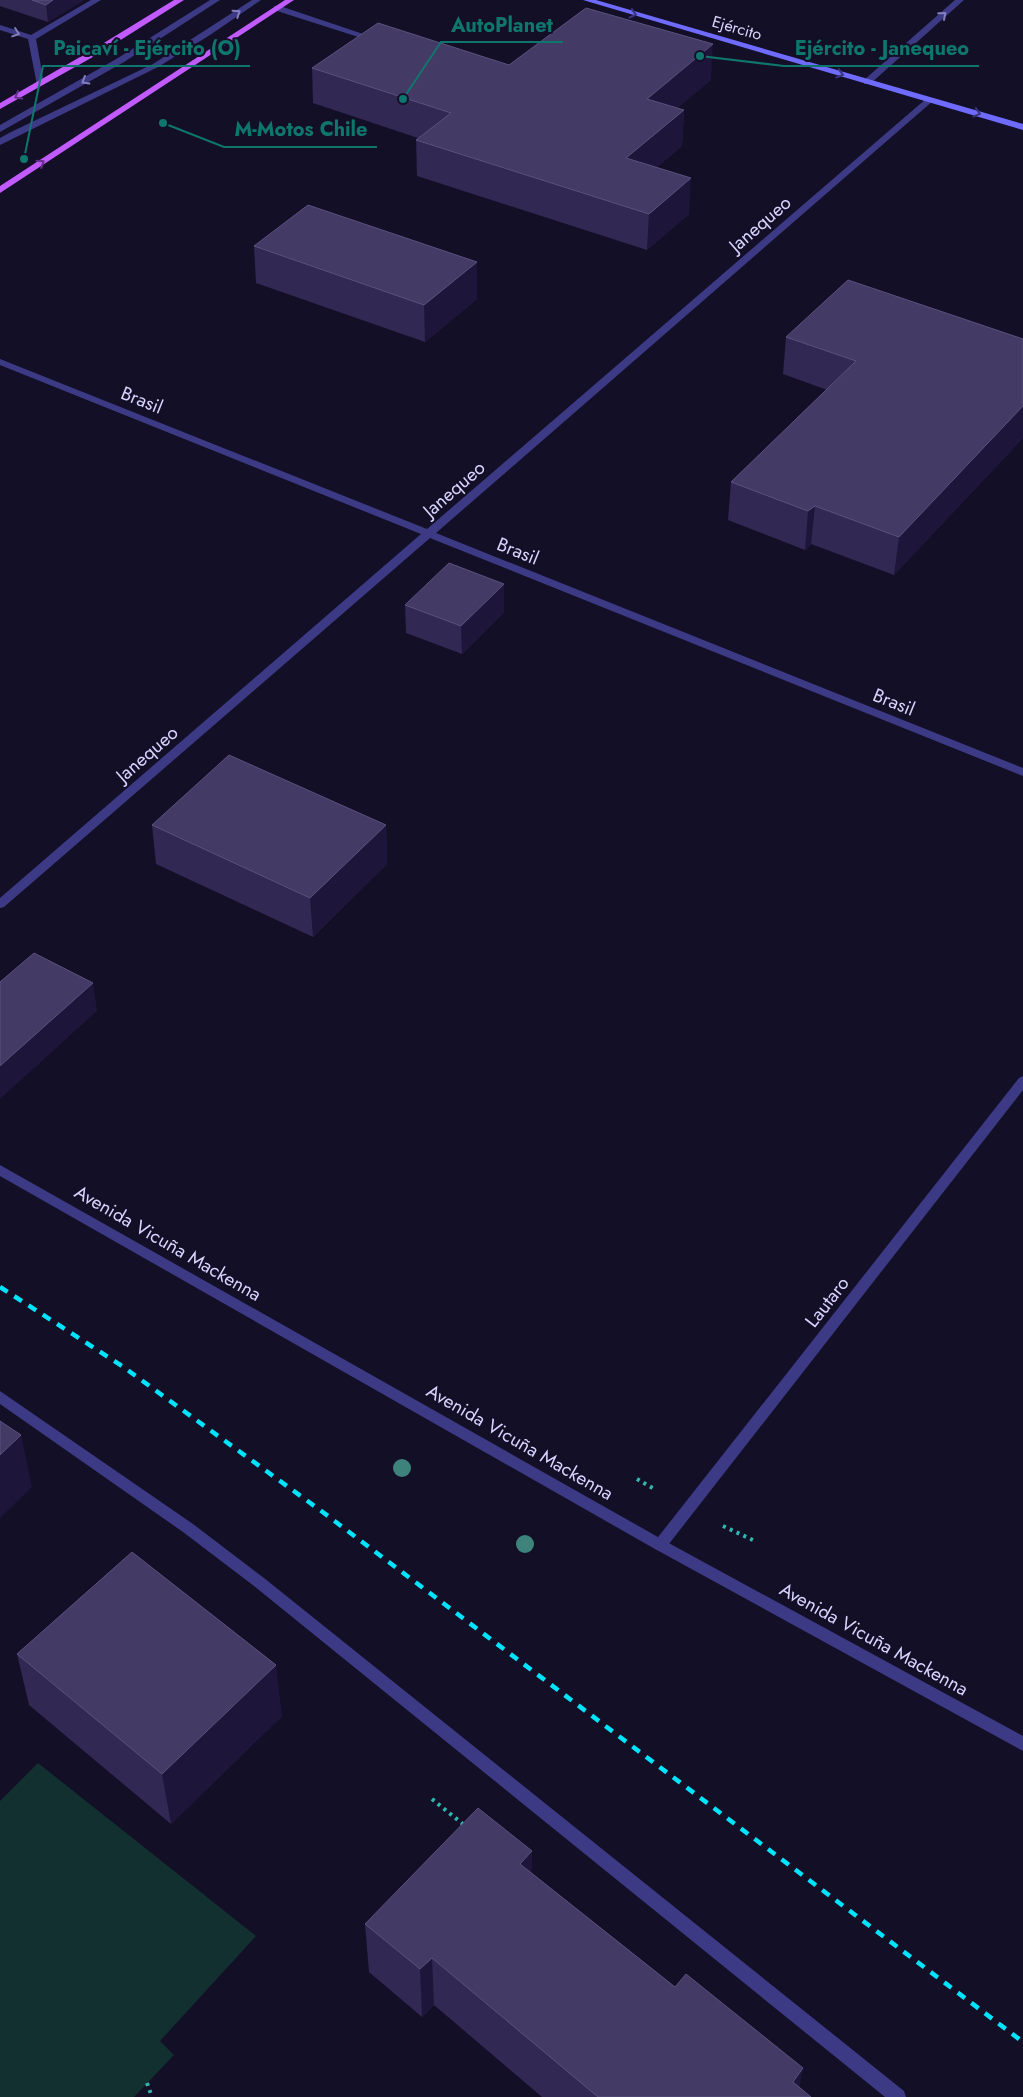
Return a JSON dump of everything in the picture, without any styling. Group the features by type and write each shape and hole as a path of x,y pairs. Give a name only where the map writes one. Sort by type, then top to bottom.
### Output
{"main road":[{"path":"0,106 180,0"},
{"path":"0,190 290,0"},
{"name":"Ejército","path":"587,0 1023,127"}],"street":[{"path":"32,38 83,5 97,0"},
{"path":"0,129 113,64 216,0"},
{"path":"0,142 49,116 121,84 150,68 257,0"},
{"path":"867,82 960,0"},
{"path":"277,8 387,43"},
{"path":"0,27 32,38"},
{"path":"32,38 40,84"},
{"name":"Janequeo","path":"0,904 930,100"},
{"name":"Brasil","path":"0,362 1023,772"},
{"name":"Lautaro","path":"660,1545 1023,1081"},
{"name":"Avenida Vicuña Mackenna","path":"0,1170 660,1545 1023,1744"},
{"path":"0,1397 188,1528 259,1582 898,2097"}],"path":[{"path":"432,1799 468,1828"},
{"path":"147,2083 152,2097"}],"green space":[{"path":"38,1763 256,1936 160,2041 174,2055 134,2097 0,2097 0,1801"}],"building":[{"path":"32,0 53,0 46,5"},
{"path":"586,8 713,44 647,99 684,110 626,158 691,178 649,214 416,140 451,113 312,68 378,23 509,65"},
{"path":"308,205 477,262 424,305 254,246"},
{"path":"848,280 1023,339 1023,406 899,537 815,506 808,511 731,482 856,361 786,337"},
{"path":"449,563 504,584 461,626 405,605"},
{"path":"229,755 386,825 310,898 152,825"},
{"path":"34,953 93,983 0,1066 0,982"},
{"path":"0,1421 21,1435 0,1455"},
{"path":"132,1552 276,1665 162,1774 17,1654"},
{"path":"478,1808 532,1851 520,1864 675,1987 686,1974 803,2068 793,2082 811,2097 598,2097 432,1958 420,1969 365,1924"}],"railway":[{"path":"0,1287 122,1366 324,1513 1023,2042"}],"place":[{"name":"Ejército - Janequeo","path":"700,56"},
{"name":"AutoPlanet","path":"403,99"},
{"name":"M-Motos Chile","path":"163,123"},
{"name":"Paicaví - Ejército (O)","path":"24,159"}]}
